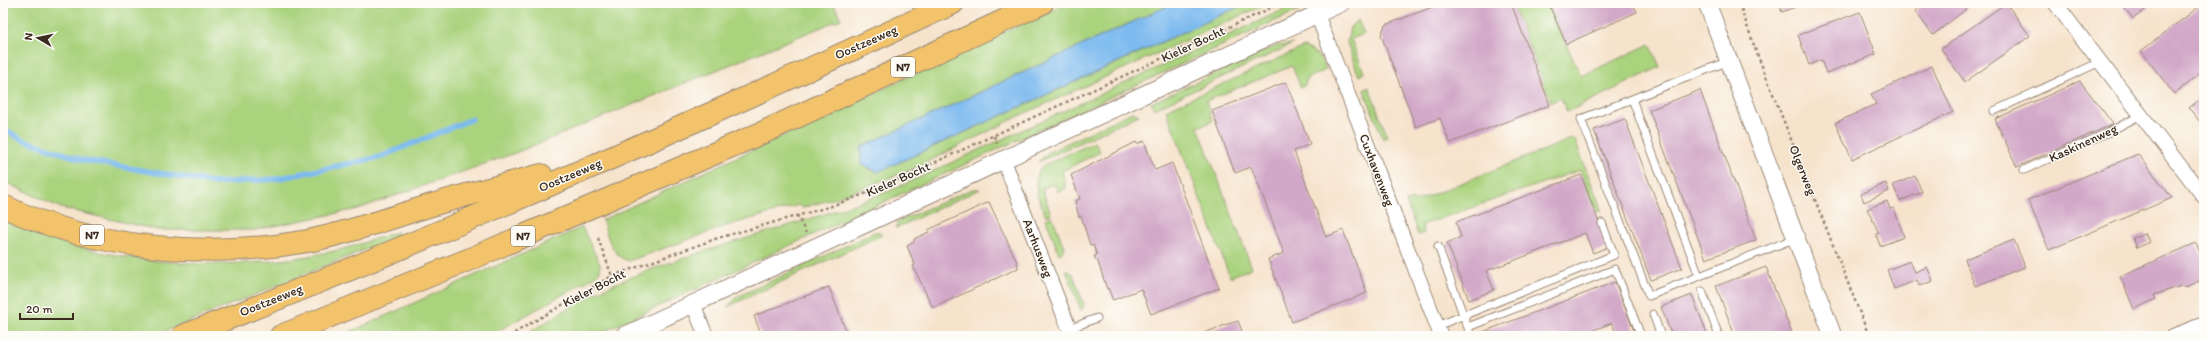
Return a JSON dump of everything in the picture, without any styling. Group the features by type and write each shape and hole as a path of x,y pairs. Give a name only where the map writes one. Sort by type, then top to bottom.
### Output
{"highway":[{"name":"Oostzeeweg","path":"183,336 405,246 614,156 952,3"},
{"name":"N7","path":"281,336 475,257 764,132 1042,3"},
{"name":"N7","path":"3,206 57,227 106,239 186,250 254,248 339,234 442,202 614,156"}],"street":[{"name":"Kieler Bocht","path":"624,336 1342,3"},
{"path":"1707,3 1833,336"},
{"path":"2054,3 2204,197"},
{"name":"Cuxhavenweg","path":"1317,14 1439,331"},
{"name":"Aarhusweg","path":"1004,161 1071,332"},
{"path":"693,304 706,336"},
{"path":"2173,336 2204,324"}],"lane":[{"path":"1730,61 1581,119 1648,296 1797,238"},
{"path":"1994,111 2100,62"},
{"path":"1632,99 1700,276"},
{"name":"Kaskinenweg","path":"2024,170 2107,133 2141,115"},
{"name":"Cuxhavenweg","path":"1439,331 1464,315 1614,255 1602,223"},
{"path":"1438,246 1471,336"},
{"path":"1468,327 1615,269 1641,336"},
{"path":"1702,291 1720,336"},
{"path":"1653,314 1661,336"},
{"path":"1071,332 1097,318"}],"path":[{"name":"Kieler Bocht","path":"509,336 612,276 718,238 832,206 875,190 1282,3"},
{"name":"Olgerweg","path":"1739,3 1756,51 1869,336"},
{"path":"598,238 612,276"}],"green space":[{"path":"3,3 833,3 841,19 515,153 358,209 254,230 158,230 61,208 3,181"},
{"path":"1067,3 1174,3 861,147 860,156 868,169 878,172 1247,3 1269,3 1019,116 915,168 839,197 802,208 799,205 726,226 629,261 618,255 611,245 602,220"},
{"path":"1298,3 1314,3 594,336 524,336 570,307 607,287 687,257 858,203 892,190"},
{"path":"1512,3 1552,3 1548,5 1581,76 1650,44 1660,67 1567,112 1561,98 1551,102"},
{"path":"1358,20 1364,34 1351,39 1364,73 1359,76 1347,43 1350,27"},
{"path":"1293,44 1154,109 1151,103 1276,46"},
{"path":"1304,47 1311,50 1318,56 1323,62 1326,70 1307,78 1305,85 1301,88 1292,66 1206,101 1213,121 1198,127 1252,268 1230,277 1166,110"},
{"path":"1369,87 1387,136 1383,139 1364,90"},
{"path":"1132,112 1139,115 1038,162 1049,152"},
{"path":"1574,138 1602,211 1597,212 1580,170 1422,225 1424,233 1418,235 1406,201 1413,199 1414,202"},
{"path":"1095,142 1100,152 1062,171 1066,188 1058,192 1054,183 1042,189 1051,214 1046,216 1037,194 1036,185 1036,178 1042,166"},
{"path":"972,189 980,189 896,228 897,222"},
{"path":"1052,216 1064,247 1062,252 1059,254 1046,219"},
{"path":"3,220 40,235 79,247 119,256 203,264 244,263 285,259 343,249 397,232 398,236 154,336 3,336"},
{"path":"582,227 600,264 600,271 594,277 489,336 341,336"},
{"path":"875,232 879,232 882,235 727,307 737,297"},
{"path":"1066,270 1073,274 1084,305 1081,311"}],"water":[{"path":"1174,3 1247,3 878,172 861,164 861,147"}],"building":[{"path":"1443,3 1511,3 1550,105 1450,143 1440,118 1416,127 1381,35 1385,25"},
{"path":"1559,3 1633,3 1637,12 1566,44 1550,7"},
{"path":"1779,3 1806,3 1782,12"},
{"path":"1925,3 1974,3 1933,35 1915,11"},
{"path":"2006,3 2030,36 1965,82 1941,49"},
{"path":"2121,3 2154,3 2133,19"},
{"path":"2204,3 2204,70 2174,94 2141,51"},
{"path":"1860,12 1876,54 1826,73 1821,60 1809,65 1798,35"},
{"path":"1932,66 1953,112 1852,159 1835,123 1876,104 1871,94"},
{"path":"2080,81 2113,124 2017,167 1995,119"},
{"path":"1286,82 1310,144 1294,151 1326,237 1343,230 1367,293 1292,322 1268,259 1284,253 1261,191 1251,167 1235,173 1212,111"},
{"path":"1700,90 1756,240 1706,259 1649,110"},
{"path":"2204,96 2204,127 2189,108"},
{"path":"1625,119 1682,268 1651,280 1594,130"},
{"path":"1144,141 1155,170 1172,163 1219,288 1151,314 1141,289 1113,300 1108,288 1107,289 1097,259 1096,260 1094,256 1097,255 1093,245 1090,245 1081,216 1079,217 1075,201 1080,199 1071,175 1136,142 1137,144"},
{"path":"2138,154 2172,198 2049,250 2028,200"},
{"path":"1581,175 1608,247 1593,253 1585,233 1486,271 1494,290 1469,300 1447,243 1461,237 1456,222"},
{"path":"1915,176 1922,192 1900,201 1893,185"},
{"path":"1886,183 1889,191 1864,202 1861,194"},
{"path":"1887,201 1890,209 1894,208 1904,237 1880,246 1876,234 1879,233 1867,209"},
{"path":"989,202 1017,262 1018,268 933,308 913,266 915,265 907,246 914,242 914,239 929,232 928,230"},
{"path":"2145,233 2149,242 2137,248 2133,238"},
{"path":"2014,240 2025,267 1975,286 1965,259"},
{"path":"2196,243 2204,261 2204,279 2185,287 2184,285 2154,295 2156,299 2134,309 2120,276"},
{"path":"1910,261 1915,272 1927,267 1933,281 1919,286 1917,280 1894,289 1887,270"},
{"path":"1766,267 1793,336 1735,336 1716,286"},
{"path":"1615,282 1636,336 1617,336 1612,323 1578,336 1481,336 1480,333"},
{"path":"829,287 848,336 762,336 754,316"},
{"path":"1692,295 1708,336 1672,336 1661,307"},
{"path":"1238,321 1244,336 1196,336 1228,324"}],"waterway":[{"path":"3,128 21,139 83,160 216,183 276,179 380,157 472,119"}]}
